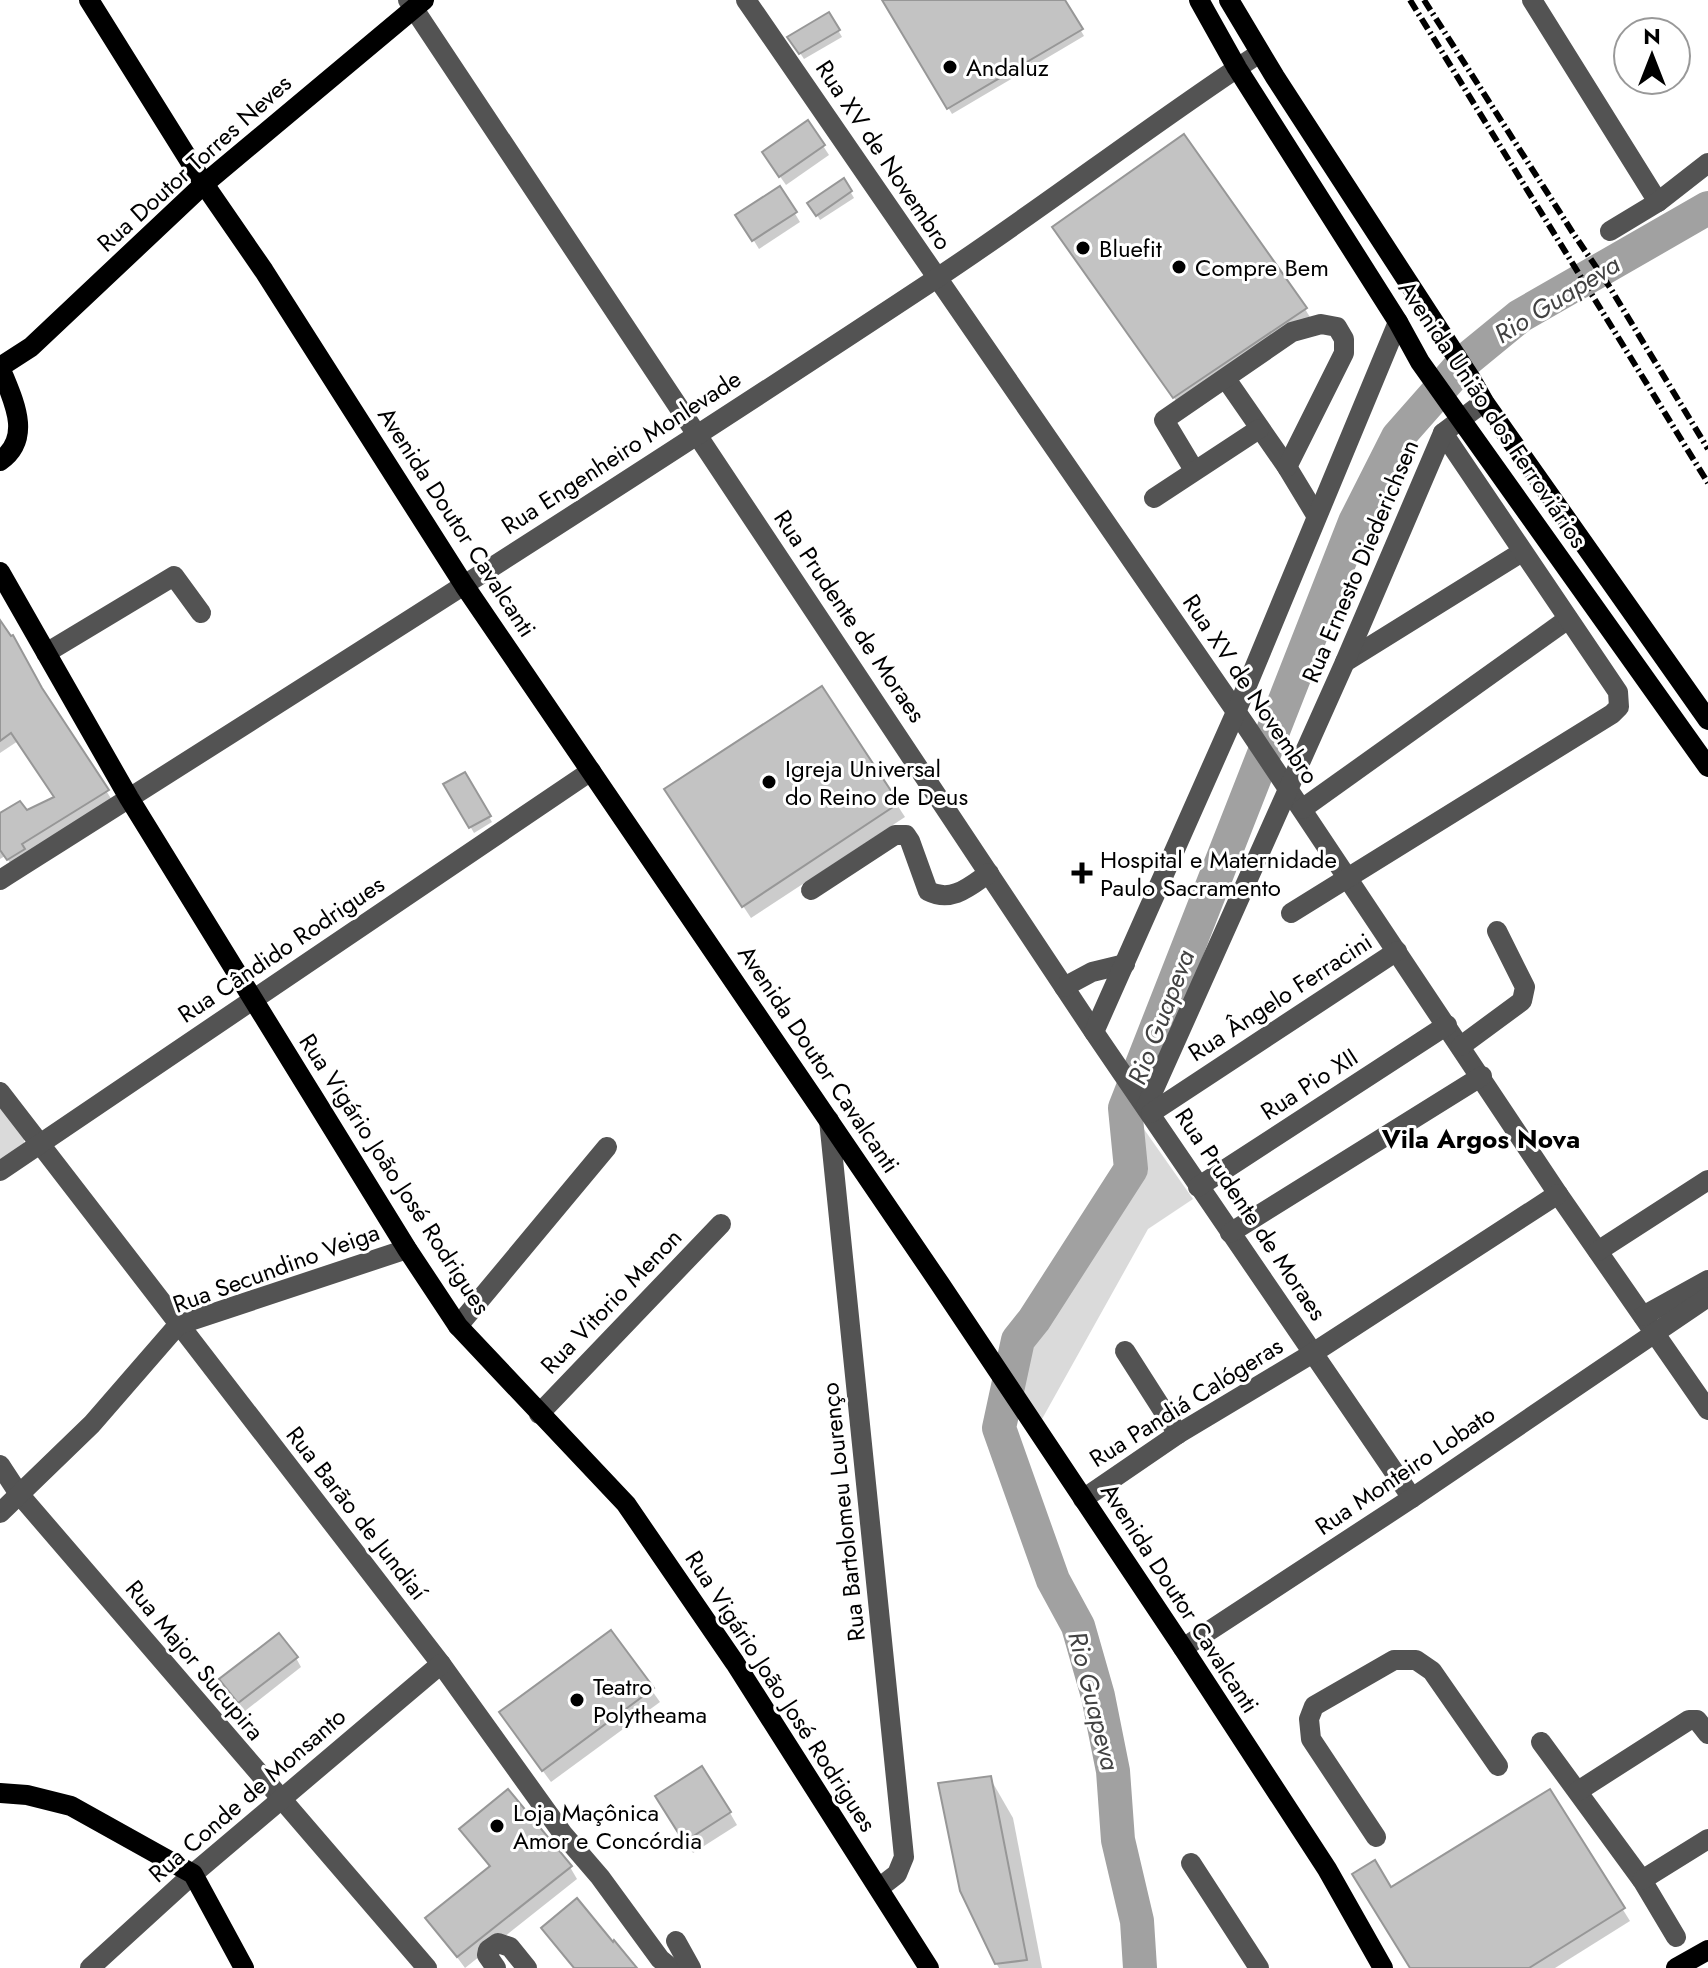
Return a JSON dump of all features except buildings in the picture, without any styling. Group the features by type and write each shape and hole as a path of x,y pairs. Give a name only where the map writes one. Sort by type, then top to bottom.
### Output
{"main road":[{"name":"Avenida Doutor Cavalcanti","path":"89,0 204,184 264,271 464,585 829,1120 1183,1648 1327,1869 1383,1968"},
{"name":"Avenida União dos Ferroviários","path":"1199,0 1237,68 1398,322 1420,362 1708,767"},
{"name":"Avenida União dos Ferroviários","path":"1229,0 1484,402 1708,720"},
{"name":"Rua Doutor Torres Neves","path":"0,367 31,347 204,184 415,2"},
{"path":"0,367 17,411 20,434 16,445 0,461"},
{"name":"Rua Vigário João José Rodrigues","path":"0,572 129,798 407,1249 458,1326 626,1504 735,1663 929,1968"},
{"path":"0,1793 27,1795 71,1806 193,1874 244,1968"},
{"path":"893,1914 912,1968"},
{"path":"1676,1968 1708,1950"}],"street":[{"name":"Rua XV de Novembro","path":"746,0 1283,780 1558,1194 1708,1410"},
{"path":"1532,0 1658,202"},
{"name":"Rua Prudente de Moraes","path":"415,2 1064,987 1412,1498"},
{"name":"Rua Engenheiro Monlevade","path":"0,880 464,585 937,278 1022,222 1260,53"},
{"path":"1610,231 1658,202 1708,163"},
{"path":"1094,1032 1241,719 1316,515 1398,322"},
{"path":"1194,470 1164,420 1292,332 1321,324 1337,327 1344,339 1344,353 1287,467"},
{"path":"1226,379 1316,515"},
{"name":"Rua Ernesto Diederichsen","path":"1145,1104 1283,780 1345,662 1443,433 1459,417 1484,402"},
{"path":"1154,498 1259,429"},
{"path":"1291,913 1619,707 1618,692 1443,433"},
{"path":"1345,662 1522,552"},
{"path":"46,653 174,576 201,613"},
{"path":"1302,809 1568,619"},
{"name":"Rua Cândido Rodrigues","path":"0,1171 591,771"},
{"path":"811,890 901,834 910,841 928,891 938,896 954,895 989,873"},
{"path":"1461,1046 1522,1001 1525,995 1525,987 1497,931"},
{"name":"Rua Ângelo Ferracini","path":"1145,1104 1397,951"},
{"path":"1064,987 1092,972 1125,964"},
{"name":"Rua Pio XII","path":"1198,1187 1447,1025"},
{"path":"1230,1233 1482,1076"},
{"name":"Rua Barão de Jundiaí","path":"0,1092 441,1664 563,1834 600,1877 660,1965"},
{"name":"Rua Bartolomeu Lourenço","path":"829,1120 904,1857 897,1874 879,1888"},
{"path":"458,1326 607,1147"},
{"path":"1598,1251 1708,1180"},
{"name":"Rua Pandiá Calógeras","path":"1083,1499 1178,1434 1313,1353 1558,1194"},
{"name":"Rua Vitorio Menon","path":"539,1414 721,1224"},
{"name":"Rua Secundino Veiga","path":"0,1513 92,1424 178,1325 407,1249"},
{"path":"1643,1316 1708,1280"},
{"name":"Rua Monteiro Lobato","path":"1183,1648 1412,1498 1708,1297"},
{"path":"1125,1351 1178,1434"},
{"name":"Rua Major Sucupira","path":"0,1465 19,1494 427,1968"},
{"path":"1376,1837 1311,1739 1309,1719 1314,1706 1394,1660 1416,1660 1432,1671 1498,1766"},
{"name":"Rua Conde de Monsanto","path":"90,1968 193,1874 441,1664"},
{"path":"1578,1791 1689,1720 1697,1720 1708,1734"},
{"path":"1541,1742 1642,1880 1676,1937"},
{"path":"1642,1880 1708,1839"},
{"path":"1191,1863 1259,1968"},
{"path":"676,1941 691,1968"},
{"path":"496,1968 487,1955 488,1950 498,1943 510,1947 527,1968"}],"shaded area":[{"path":"0,1102 24,1134 24,1149 0,1165"},
{"path":"1134,1115 1193,1199 1148,1229 1042,1419 1018,1388 1038,1332 1109,1226 1141,1166"}],"waterway":[{"name":"Rio Guapeva","path":"1140,1968 1137,1921 1118,1840 1113,1771 1098,1696 1078,1626 1053,1580 999,1428 1018,1340 1131,1169 1125,1108 1355,522 1398,437 1465,361 1520,316 1708,208"}],"railway":[{"path":"1410,0 1708,483"},
{"path":"1424,0 1609,286 1708,449"}],"place":[{"name":"Andaluz","path":"950,67"},
{"name":"Bluefit","path":"1083,248"},
{"name":"Compre Bem","path":"1179,267"},
{"name":"Igreja Universal do Reino de Deus","path":"769,782"},
{"name":"Hospital e Maternidade Paulo Sacramento","path":"1082,873"},
{"name":"Teatro Polytheama","path":"577,1700"},
{"name":"Loja Maçônica Amor e Concórdia","path":"497,1826"}],"district":[{"name":"Vila Argos Nova","path":"1481,1139"}]}
